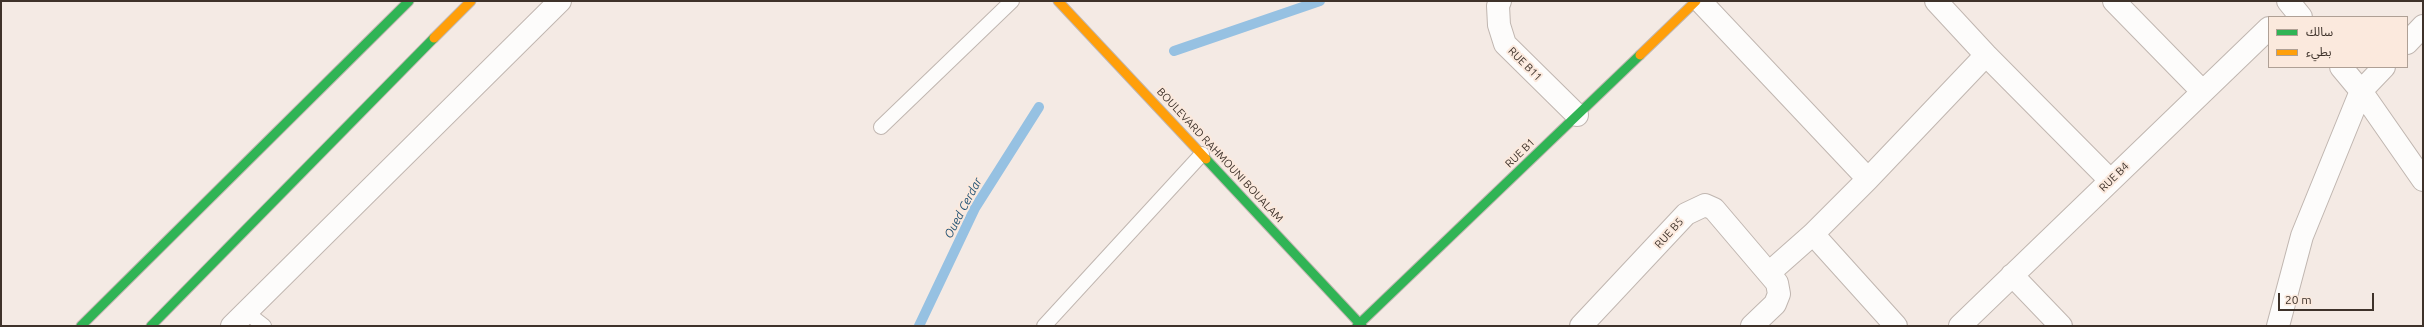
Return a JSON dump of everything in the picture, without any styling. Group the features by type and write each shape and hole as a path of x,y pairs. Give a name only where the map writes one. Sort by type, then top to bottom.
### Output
{"street":[{"path":"81,326 409,1"},
{"path":"151,326 470,1"},
{"path":"239,319 560,1"},
{"name":"BOULEVARD RAHMOUNI BOUALAM","path":"1058,1 1136,81 1360,325"},
{"name":"RUE B11","path":"1500,1 1498,6 1499,25 1505,44 1577,115"},
{"name":"RUE B1","path":"1360,325 1696,1"},
{"path":"1700,1 1868,179"},
{"path":"1936,1 1986,55 2110,180"},
{"path":"2114,1 2202,91"},
{"path":"2408,42 2423,26"},
{"name":"RUE B4","path":"1960,326 2268,29"},
{"path":"1770,272 1813,234 1868,179 1986,55"},
{"path":"2343,68 2361,91 2423,180"},
{"path":"2278,326 2302,236 2361,91 2383,68"},
{"name":"RUE B5","path":"1581,326 1686,214 1704,205 1714,209 1770,272 1779,287 1775,304 1752,326"},
{"path":"1813,234 1896,326"},
{"path":"2012,275 2061,326"}],"lane":[{"path":"881,127 1012,1"},
{"path":"1044,326 1202,154"},
{"path":"239,319 264,326"}],"waterway":[{"name":"Oued Cerdar","path":"1174,51 1320,1"},
{"name":"Oued Cerdar","path":"919,326 975,208 1039,107"}],"traffic: fast":[{"path":"81,326 409,1"},
{"path":"151,326 434,38"},
{"path":"1357,326 1640,55"},
{"path":"1206,159 1362,326"}],"traffic: slow":[{"path":"434,38 471,1"},
{"path":"1058,1 1206,159"},
{"path":"1640,55 1696,1"}]}
